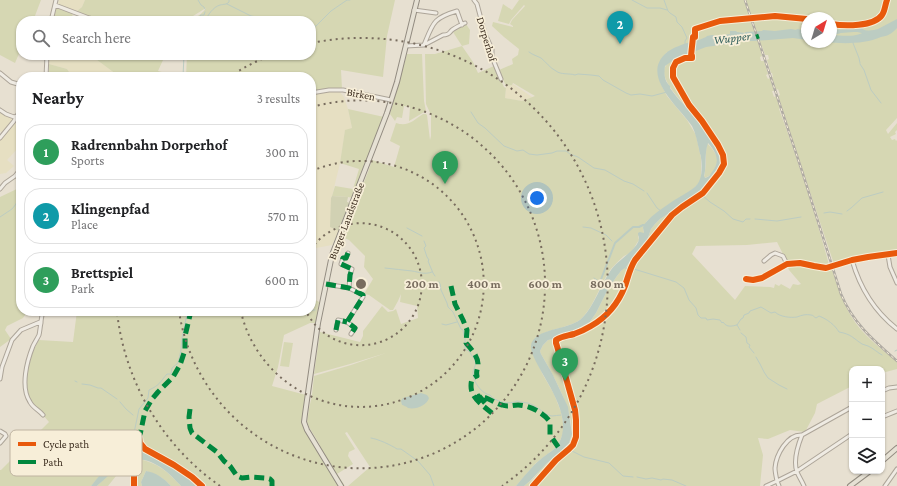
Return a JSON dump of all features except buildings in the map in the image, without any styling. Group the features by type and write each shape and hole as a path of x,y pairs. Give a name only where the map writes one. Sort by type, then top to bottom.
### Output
{"main road":[{"name":"Burger Landstraße","path":"341,486 307,430 304,420 314,350 333,252 384,121 397,82 417,0"},
{"path":"885,459 896,451"},
{"path":"850,486 866,474"}],"street":[{"path":"52,16 56,0"},
{"name":"Dorperhof","path":"474,0 477,4 486,36 491,45 492,57 501,79"},
{"path":"883,14 886,0"},
{"path":"55,5 84,16"},
{"path":"414,10 434,13 434,7"},
{"path":"406,46 424,45 443,35 447,35 452,30 464,24 457,11 442,16 437,20 424,45"},
{"path":"46,72 47,60"},
{"path":"0,73 11,82 16,84"},
{"name":"Birken","path":"316,92 343,90 391,100"},
{"path":"0,110 12,117 16,116"},
{"path":"0,138 16,117"},
{"path":"0,189 16,175"},
{"path":"348,253 346,258 343,258 341,264 352,269 349,288"},
{"path":"764,261 775,253 782,256 787,264"},
{"path":"888,254 890,267 897,283"},
{"path":"746,279 753,280 762,278 787,264 800,263 818,267 828,267 852,260 897,254"},
{"path":"852,260 860,282 870,300 883,316 897,329"},
{"path":"326,284 349,288 364,296 347,322"},
{"path":"42,316 39,335 30,354 25,375 27,397 31,404 43,414"},
{"path":"336,330 338,320 347,322 355,328 351,334"},
{"path":"0,379 2,367 12,340 21,330 40,322"},
{"path":"885,390 897,387"},
{"path":"779,486 775,474 775,468 777,458 786,444 792,438 802,435 849,409"},
{"path":"885,416 897,411"},
{"path":"0,431 6,436 0,443"},
{"path":"802,435 797,449 796,461 797,471 804,486"},
{"path":"766,486 797,471 849,436"},
{"path":"884,486 897,469"}],"shaded area":[{"path":"59,0 85,0 82,7 76,12 59,5"},
{"path":"49,60 97,60 113,72 69,72 67,69 49,64"},
{"path":"513,84 532,97 522,101 505,98 506,86"},
{"path":"339,91 344,97 352,128 345,131 340,163 331,198 339,231 332,245 316,248 316,93"},
{"path":"0,111 14,120 3,134 0,131"},
{"path":"16,119 16,150 7,160 14,166 6,173 0,174 0,139"}],"green space":[{"path":"0,0 41,0 35,16 16,16 16,60 15,63 0,55"},
{"path":"85,0 395,0 387,36 383,77 341,70 342,89 316,92 316,72 186,72 187,60 316,60 316,16 198,16 206,8 193,16 88,16 76,12 82,7"},
{"path":"519,0 897,0 897,118 886,130 888,134 897,123 896,134 890,137 892,140 897,140 897,252 869,255 834,264 778,96 780,95 778,89 776,90 767,60 769,59 768,55 765,55 762,46 760,46 762,56 760,57 761,61 764,61 768,74 766,75 768,79 770,78 774,91 772,91 774,97 776,96 780,108 779,109 812,206 829,265 819,266 793,261 787,262 777,242 747,245 696,246 692,254 735,300 745,286 774,288 775,284 779,286 781,284 790,289 793,284 801,284 789,270 787,265 795,264 817,269 831,267 842,298 855,323 872,341 897,362 897,369 885,372 885,366 849,366 849,388 817,404 815,413 805,432 790,430 768,439 758,438 763,455 760,486 524,486 532,480 549,461 567,446 572,434 571,423 564,398 540,351 543,345 548,340 574,332 587,326 617,276 645,246 651,229 655,224 660,219 694,197 710,182 720,166 720,152 703,126 667,83 664,74 665,67 668,63 683,56 686,44 666,53 660,82 667,96 687,120 696,135 701,158 701,179 691,191 669,204 647,221 643,227 644,233 638,236 639,240 630,253 624,256 611,269 591,306 579,321 547,332 535,338 535,358 554,394 561,412 563,433 558,446 536,463 516,486 348,486 370,467 347,432 345,433 355,449 349,452 348,456 353,464 337,474 345,486 196,486 186,476 169,464 142,452 142,430 41,430 49,422 43,415 45,414 31,403 27,396 26,370 39,340 73,342 76,316 316,316 316,300 319,302 316,323 310,323 284,335 278,367 272,386 306,395 303,416 316,447 320,445 307,422 314,376 386,353 314,374 320,332 360,342 363,336 363,331 382,306 388,312 396,309 401,324 418,318 417,306 400,302 401,294 393,310 390,310 369,295 364,294 373,279 364,267 365,256 349,240 342,237 372,160 394,167 400,146 390,141 396,123 404,124 414,121 423,114 426,114 430,140 431,115 426,104 425,54 435,54 462,46 473,62 478,73 494,66 504,87 506,88 505,98 522,101 535,96 513,83 512,85 506,86 499,70 513,64 512,59 518,55 519,49 492,26 493,22 513,27 510,24 512,20 525,6 524,5 511,20 509,24 498,21 503,4 512,10"},
{"path":"57,6 73,13 72,16 54,16"},
{"path":"466,24 470,30 469,44 462,46 453,32"},
{"path":"407,54 422,54 424,101 426,111 409,121 410,107 404,106 402,118 397,117 395,121 390,114"},
{"path":"97,60 163,60 158,71 162,72 113,72"},
{"path":"49,64 67,69 69,72 49,72"},
{"path":"348,109 384,117 353,198 332,196 335,186 353,189 359,169 340,163 345,130 352,128"},
{"path":"707,143 717,157 717,164 712,173 704,178 706,167"},
{"path":"16,189 16,316 24,316 7,326 5,330 11,339 0,347 0,197"},
{"path":"332,196 348,197 347,202 351,203 339,231 330,227"},
{"path":"284,342 293,343 289,367 280,366"},
{"path":"142,460 152,463 162,469 172,476 181,486 171,486 160,477 146,471 141,482 142,486 133,486 133,476 142,476"},
{"path":"10,461 10,476 100,476 91,486 0,486 0,470"},
{"path":"108,476 116,476 108,486 97,486"}],"water":[{"path":"897,19 897,28 887,36 861,42 837,43 837,35 845,36 861,34 864,32 856,31 856,28 862,28 864,31 878,29"},
{"path":"763,30 801,30 801,39 793,38 739,41 706,47 675,59 665,66 665,77 670,88 698,119 720,152 720,166 710,182 694,197 660,219 655,224 651,229 645,246 617,276 587,326 574,332 561,335 558,338 548,340 543,345 540,351 568,407 572,434 569,443 531,480 524,486 516,486 534,465 558,445 563,429 562,414 549,385 535,360 531,350 532,342 536,337 542,334 572,324 583,317 591,307 611,270 638,243 638,233 644,233 643,227 645,223 673,201 693,188 699,182 701,177 701,157 692,126 665,92 657,72 659,63 665,54 671,49 707,36 730,34 730,31 745,33","holes":["708,143 715,153 717,160 715,168 710,175 705,178 706,151"]},
{"path":"421,393 427,395 429,398 424,405 418,408 408,408 402,405 401,401 403,398"},
{"path":"142,453 156,457 169,464 180,471 196,486 181,486 161,467 142,460"},
{"path":"146,471 160,476 171,486 142,486 141,482"},
{"path":"99,476 108,476 97,486 91,486"}],"waterway":[{"path":"198,0 205,9"},
{"path":"208,16 213,9 217,6 227,4 229,0"},
{"path":"316,26 331,11 347,0 350,0"},
{"path":"632,0 647,8 660,8 667,10"},
{"path":"664,0 668,11 676,17 677,22 682,27 687,38 685,44"},
{"path":"227,4 251,16"},
{"path":"200,16 204,15 205,12"},
{"name":"Wupper","path":"837,32 857,30 869,33"},
{"path":"853,43 860,63"},
{"path":"529,52 541,58 558,72 575,75 599,76 603,80 631,95 640,94 652,96 667,92"},
{"path":"183,72 184,60"},
{"path":"860,64 864,70 871,90 881,103"},
{"path":"471,112 478,123 504,146 517,151 523,150 529,154 537,155 557,151 566,151 594,168 605,170 644,191"},
{"path":"847,211 862,198 883,192"},
{"path":"647,193 657,208 661,211"},
{"path":"703,196 733,219 743,222 746,219 750,219"},
{"path":"0,217 12,209 16,204"},
{"path":"824,213 830,212 842,214"},
{"path":"755,219 777,221 801,217"},
{"path":"600,282 615,243 633,227 645,225"},
{"path":"583,227 591,228 606,235 612,241"},
{"path":"407,228 422,236"},
{"path":"424,241 426,246 424,248 429,260 428,261 435,276"},
{"path":"385,268 424,273 432,272"},
{"path":"625,268 634,269 676,282 684,288 689,300 696,308 698,315 701,318 706,318 707,320 720,320 726,325 733,326 737,325 744,315 761,307 771,313 775,312 786,317 812,315 816,318 819,316 830,322 839,332 849,335 882,355"},
{"path":"594,278 604,283"},
{"path":"439,282 448,307 453,312 461,329 463,330 464,336"},
{"path":"135,430 139,409 148,398 149,390 158,385 167,374 171,374 172,368 178,363 187,316"},
{"path":"442,324 446,325 457,322"},
{"path":"737,325 740,330"},
{"path":"741,333 746,337 747,343 750,345 749,347 754,353"},
{"path":"465,338 465,349 470,352 475,360 473,376 478,387 484,392 499,401 507,403 517,401 527,403 549,415 561,415"},
{"path":"756,357 768,378 787,389"},
{"path":"82,384 101,388 117,399"},
{"path":"120,402 133,415"},
{"path":"371,438 384,442 397,449 401,449 418,461 430,475 434,486"},
{"path":"570,450 584,457 609,463 623,476 633,477"},
{"path":"637,477 646,479 652,478 672,480 686,486"}],"ferry route":[{"path":"691,56 693,37"}],"railway":[{"path":"745,0 841,294 851,314 864,330 897,361"}],"marked path":[{"path":"348,253 346,258 343,258 341,264 352,269 349,288"},
{"path":"326,284 349,288 363,295 347,322 355,328 351,334"},
{"path":"451,286 455,304 467,330 466,343 474,353 478,363 477,376 473,378 471,382 473,395 493,414"},
{"path":"141,430 145,411 152,399 173,377 180,365 185,350 185,336 190,316"},
{"path":"336,330 338,320 347,322"},
{"path":"485,403 479,396 502,405 522,405 540,413 550,422 550,435 563,454"},
{"path":"190,409 189,417 192,433 217,452 237,476 242,478 251,477 270,479 272,481 272,486"}],"cycle path":[{"path":"837,24 858,25 872,22 882,15 887,0"},
{"path":"533,486 556,460 573,445 576,437 575,410 556,340 585,329 607,314 622,293 630,269 635,260 672,215 703,193 719,173 724,164 723,155 718,145 689,105 673,77 673,68 676,62 685,58 692,58 691,56 695,29 720,21 775,16 801,18"},
{"path":"746,279 753,280 762,278 787,264 800,263 826,268 852,260 897,253"},
{"path":"142,445 145,449 192,477 202,486"},
{"path":"134,476 134,486"}],"place":[{"name":"Klingenpfad","path":"620,44"},
{"name":"Radrennbahn Dorperhof","path":"445,184"},
{"name":"Brettspiel","path":"565,381"}]}
